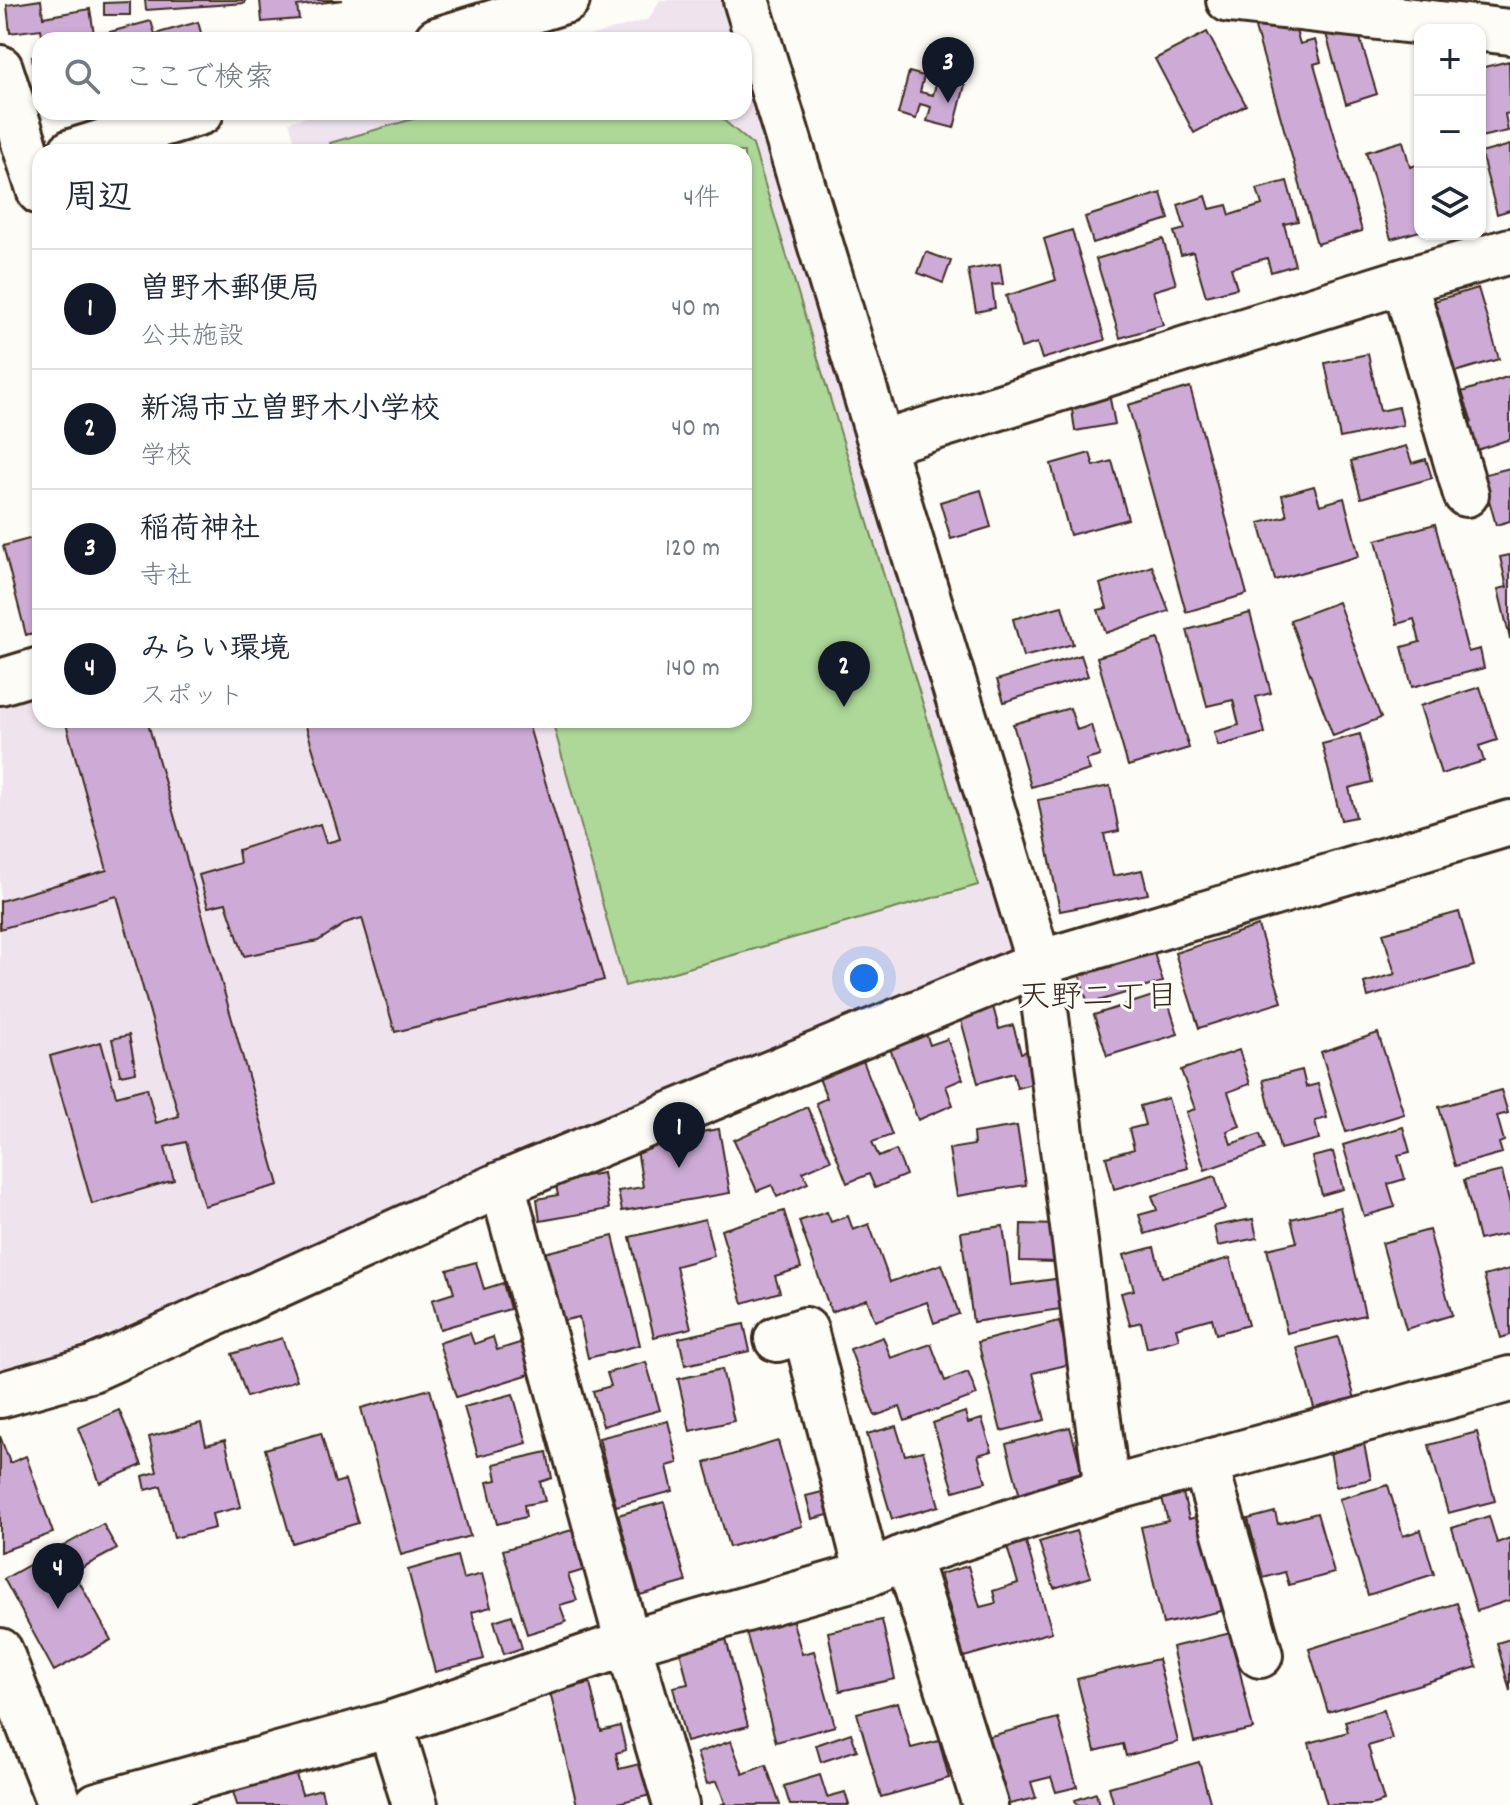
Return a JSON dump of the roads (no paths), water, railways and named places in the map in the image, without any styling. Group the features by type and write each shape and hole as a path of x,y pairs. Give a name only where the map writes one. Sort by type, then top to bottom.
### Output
{"street":[{"path":"463,32 567,0"},
{"path":"746,0 1039,963 1107,1490"},
{"path":"1229,0 1510,32"},
{"path":"0,68 35,144"},
{"path":"110,144 178,120"},
{"path":"881,444 1404,281 1510,251"},
{"path":"1404,281 1466,494"},
{"path":"0,682 32,672"},
{"path":"0,1395 92,1369 502,1184 1039,963 1510,823"},
{"path":"502,1184 628,1643 676,1805"},
{"path":"777,1339 805,1330 868,1574"},
{"path":"97,1805 390,1724 628,1643 868,1574 907,1556 1107,1490 1510,1379"},
{"path":"1205,1463 1260,1655"},
{"path":"907,1556 985,1805"},
{"path":"0,1651 60,1805"},
{"path":"390,1724 415,1805"}],"place":[{"name":"稲荷神社","path":"948,103"},
{"name":"新潟市立曽野木小学校","path":"844,707"},
{"name":"曽野木郵便局","path":"679,1168"},
{"name":"みらい環境","path":"58,1609"}],"district":[{"name":"天野二丁目","path":"1098,1000"}]}
